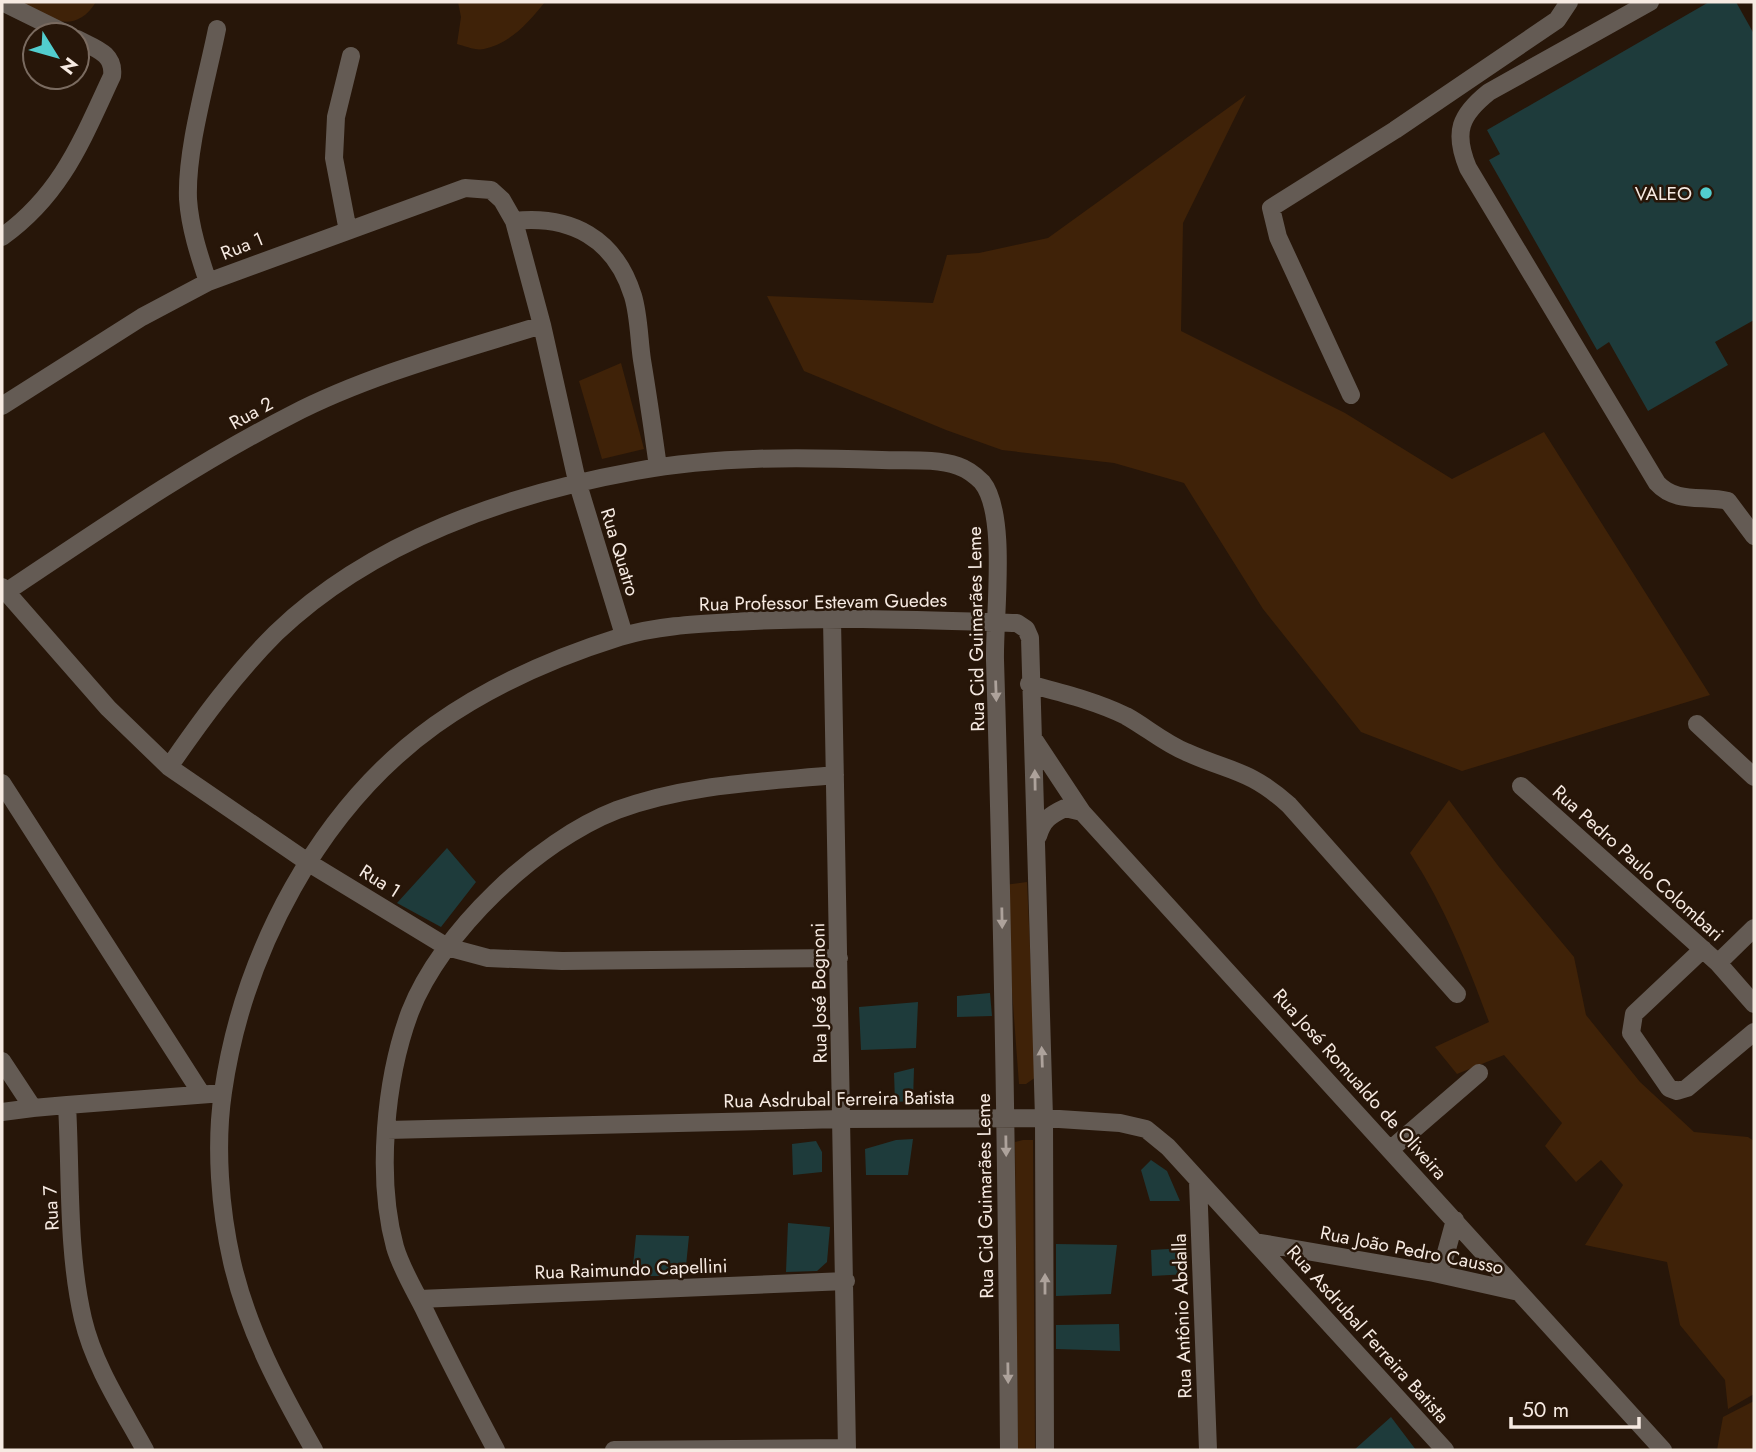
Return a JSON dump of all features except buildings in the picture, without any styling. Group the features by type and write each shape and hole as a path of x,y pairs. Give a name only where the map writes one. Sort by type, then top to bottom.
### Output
{"street":[{"path":"2,2 41,21"},
{"path":"1351,395 1278,237 1271,208 1395,130 1557,20 1569,2"},
{"path":"1650,2 1489,92 1470,107 1460,129 1460,148 1468,167 1657,483 1665,492 1676,497 1728,501 1754,536"},
{"path":"208,282 193,234 188,197 192,155 217,29"},
{"path":"2,237 43,203 63,177 113,76 114,65 109,57 91,47"},
{"path":"348,231 334,158 336,117 351,56"},
{"name":"Rua 1","path":"2,406 131,324 208,282 465,188 491,190 512,217"},
{"path":"512,217 565,222 586,233 607,250 621,268 633,297 658,467"},
{"name":"Rua Quatro","path":"512,217 542,325 577,481 624,635"},
{"name":"Rua 2","path":"4,589 201,464 293,413 407,368 542,325"},
{"name":"Rua Cid Guimarães Leme","path":"169,766 217,697 278,631 341,582 399,548 510,500 577,481 658,467 779,456 938,462 959,466 983,484 998,527 994,622 1006,1118 1009,1450"},
{"name":"Rua 1","path":"4,589 108,708 169,766 309,863 447,947 488,958 562,961 839,958"},
{"name":"Rua Professor Estevam Guedes","path":"314,1450 278,1387 252,1331 232,1260 222,1183 223,1093 245,995 271,929 309,863 346,811 386,769 433,727 472,701 547,664 624,635 694,624 832,619 1017,623 1026,629 1030,638 1029,684"},
{"name":"Rua José Bognoni","path":"832,619 847,1449"},
{"path":"1045,1450 1044,1118 1034,740 1029,684 1071,695 1125,716 1185,752 1244,772 1266,785 1289,805 1457,994"},
{"path":"1698,724 1754,777"},
{"name":"Rua José Romualdo de Oliveira","path":"1034,740 1082,812 1663,1450"},
{"path":"496,1450 395,1248 386,1195 387,1130 396,1062 411,1011 447,947 506,879 558,843 616,811 694,788 835,775"},
{"path":"2,783 201,1093"},
{"name":"Rua Pedro Paulo Colombari","path":"1521,786 1718,963 1754,1004"},
{"path":"1035,844 1042,821 1065,808 1082,812"},
{"path":"1718,963 1754,928"},
{"path":"1703,950 1634,1014 1630,1022 1631,1033 1670,1087 1677,1091 1687,1088 1754,1032"},
{"path":"2,1061 33,1108"},
{"path":"1391,1149 1479,1073"},
{"path":"2,1112 67,1104 223,1093"},
{"name":"Rua 7","path":"67,1104 76,1279 84,1321 102,1371 145,1450"},
{"name":"Rua Asdrubal Ferreira Batista","path":"387,1130 842,1119 1006,1118 1120,1123 1146,1129 1168,1147 1445,1450"},
{"name":"Rua Antônio Abdalla","path":"1198,1181 1208,1443"},
{"path":"1434,1273 1444,1260 1455,1220"},
{"name":"Rua João Pedro Causso","path":"1255,1242 1434,1273 1519,1292"},
{"name":"Rua Raimundo Capellini","path":"419,1299 846,1281"},
{"path":"1208,1443 1222,1450"},
{"path":"614,1450 847,1449"}],"shaded area":[{"path":"21,2 96,2 87,13 72,21 60,21 40,14"},
{"path":"458,2 545,2 511,37 494,46 474,49 457,44 461,17"},
{"path":"1246,95 1183,223 1181,331 1345,413 1452,479 1544,432 1710,695 1462,771 1361,732 1263,609 1184,483 1114,463 1002,450 946,430 804,371 767,296 933,303 947,255 979,253 1048,238"},
{"path":"621,363 644,449 602,459 579,381"},
{"path":"1449,800 1499,867 1574,957 1586,1015 1640,1082 1694,1132 1748,1137 1754,1141 1754,1394 1728,1409 1725,1380 1680,1325 1667,1262 1585,1245 1623,1185 1601,1160 1576,1182 1545,1146 1562,1123 1504,1055 1457,1074 1435,1047 1489,1022 1454,935 1410,853"},
{"path":"1027,882 1036,1077 1026,1084 1019,1084 1004,885"},
{"path":"1033,1140 1035,1450 1018,1450 1015,1142"},
{"path":"1754,1401 1754,1450 1717,1450 1723,1417"}],"place":[{"name":"VALEO","path":"1706,193"}]}
